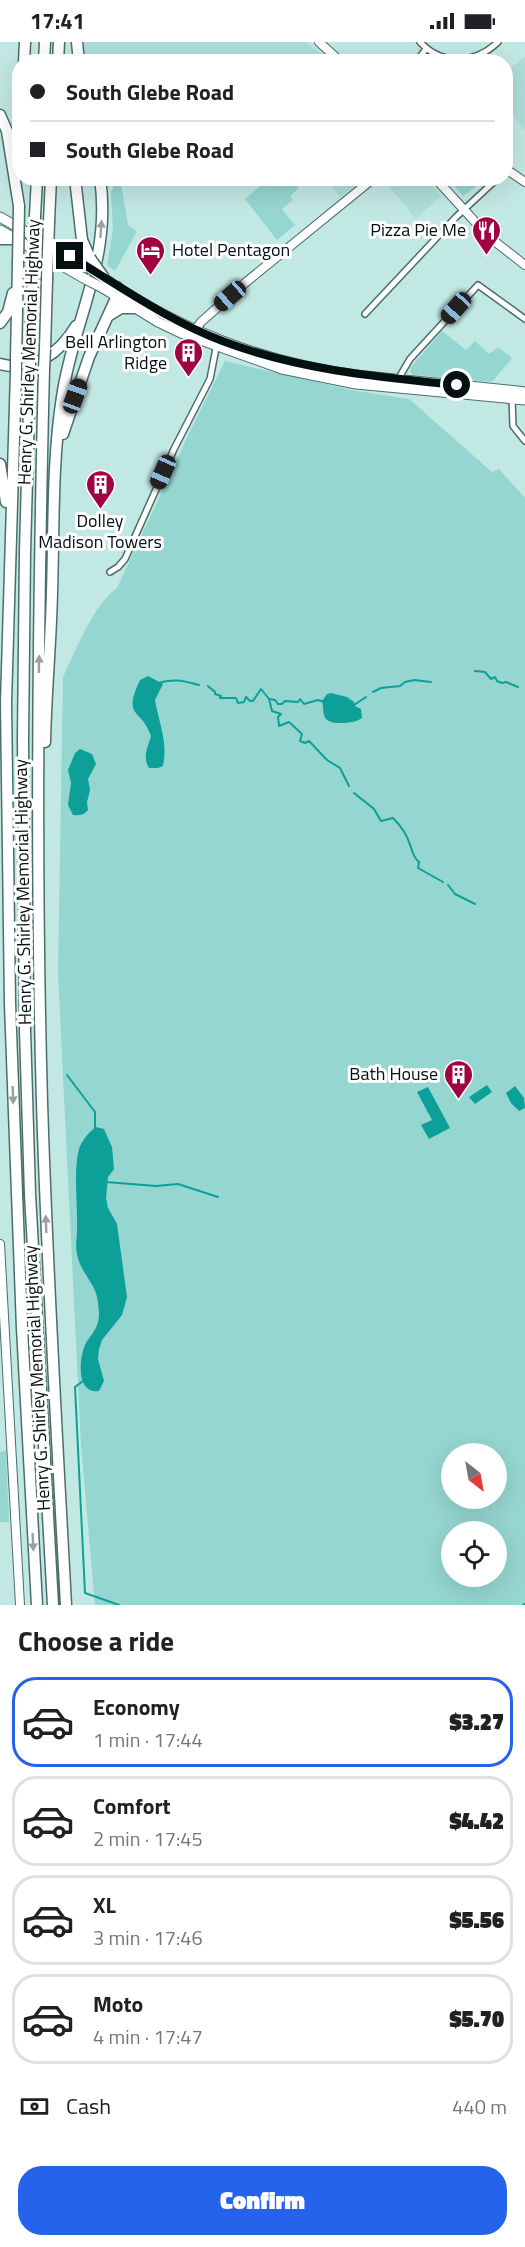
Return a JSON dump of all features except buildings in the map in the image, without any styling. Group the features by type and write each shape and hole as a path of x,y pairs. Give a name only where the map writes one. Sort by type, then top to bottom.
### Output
{"highway":[{"path":"0,115 7,131 12,163"},
{"path":"16,186 19,207"},
{"name":"Henry G. Shirley Memorial Highway","path":"20,186 6,702 10,1004 22,1328 37,1605"},
{"path":"37,186 25,540 23,715 26,1030 30,1194 53,1605"},
{"name":"Henry G. Shirley Memorial Highway","path":"51,186 44,368 38,691 39,932 46,1207 66,1605"},
{"path":"76,186 82,240 89,263 102,283"},
{"path":"39,932 46,886 45,739 56,457 62,394 95,275 101,236 101,186"},
{"path":"0,239 15,239"},
{"path":"0,323 8,312 18,266"},
{"path":"55,500 66,423 89,357 117,291"},
{"path":"0,364 18,366 33,364 47,358 68,340 86,307"},
{"path":"106,318 119,308 134,308"},
{"path":"0,464 5,491 10,549"},
{"path":"64,1562 74,1605"}],"main road":[{"path":"0,217 89,263"},
{"path":"0,230 87,280 102,283 161,313 193,333"},
{"path":"117,291 134,308 158,322 193,333 282,369 321,378 513,394 525,392"},
{"path":"513,394 525,400"}],"street":[{"path":"319,42 333,54"},
{"path":"420,42 426,49 437,54"},
{"path":"483,54 498,42"},
{"path":"422,54 426,49"},
{"path":"193,333 207,316 284,249 364,186"},
{"path":"442,186 489,237 523,261"},
{"path":"365,314 463,210 489,186"},
{"path":"396,383 410,359 478,285 525,319"},
{"path":"110,572 125,559 174,449 210,379 217,343"},
{"path":"513,394 513,426 525,441"},
{"path":"0,1244 3,1332 20,1605"}],"shaded area":[{"path":"84,42 306,42 321,54 85,54"},
{"path":"525,56 525,130 513,115 513,66"},
{"path":"114,186 122,186 128,225 137,231 115,271 107,265 113,230 111,192"},
{"path":"260,186 297,186 299,188 290,196 293,200 282,209 295,225 277,240 245,199"},
{"path":"331,186 355,186 340,197"},
{"path":"389,186 433,186 441,196 416,219"},
{"path":"455,186 477,186 463,196"},
{"path":"442,331 466,350 475,341 489,354 498,347 512,358 492,382 413,375 410,372 411,367"},
{"path":"225,361 351,390 409,399 492,472 499,469 525,498 525,1605 95,1605 81,1446 58,973 63,677 79,641 100,605 117,588"},
{"path":"148,676 163,684 155,700 164,749 163,766 158,768 149,768 147,764 146,752 151,736 133,707 135,692 140,680"},
{"path":"327,694 347,697 354,702 355,706 361,709 362,718 344,723 326,719 322,701"},
{"path":"80,749 92,754 96,764 88,779 90,790 88,810 83,814 73,815 68,805 71,783 68,770 75,753"},
{"path":"487,1085 492,1092 475,1104 469,1097"},
{"path":"515,1086 524,1098 525,1108 519,1111 511,1103 506,1093"},
{"path":"428,1087 450,1128 429,1139 421,1125 432,1120 417,1092"},
{"path":"96,1127 104,1129 112,1147 114,1169 108,1177 106,1198 108,1208 117,1224 127,1297 122,1315 102,1340 99,1349 98,1359 104,1381 99,1391 86,1387 81,1374 83,1351 86,1342 96,1328 99,1311 95,1290 81,1267 76,1251 77,1158 82,1142"},
{"path":"6,1451 9,1522 0,1522 0,1452"}],"waterway":[{"path":"475,671 485,672 491,679 495,677 497,681 518,687"},
{"path":"158,683 174,680 199,685"},
{"path":"373,692 381,688 400,686 414,680 431,682"},
{"path":"208,686 215,694 221,696 220,698 236,698 238,703 244,702 246,697 253,701 261,689 269,699 275,700 278,704 285,701 298,702 300,699 304,704 318,700 324,702"},
{"path":"354,705 366,697"},
{"path":"269,699 272,711 281,714 278,717 279,726 289,722 302,734 300,741 305,743 309,741 327,760 340,768 349,786"},
{"path":"354,793 374,809 381,821 393,818 407,837 414,856 419,862 418,868 443,882"},
{"path":"448,885 455,894 475,904"},
{"path":"67,1075 95,1112 95,1130"},
{"path":"106,1182 156,1186 178,1184 218,1197"},
{"path":"83,1381 75,1387 85,1593 119,1605"}],"place":[{"name":"Pizza Pie Me","path":"487,256"},
{"name":"Hotel Pentagon","path":"151,276"},
{"name":"Bell Arlington Ridge","path":"188,378"},
{"name":"Dolley Madison Towers","path":"100,510"},
{"name":"Bath House","path":"459,1100"}],"route":[{"path":"70,256 161,313 248,350 282,360 355,375 457,385"}]}
